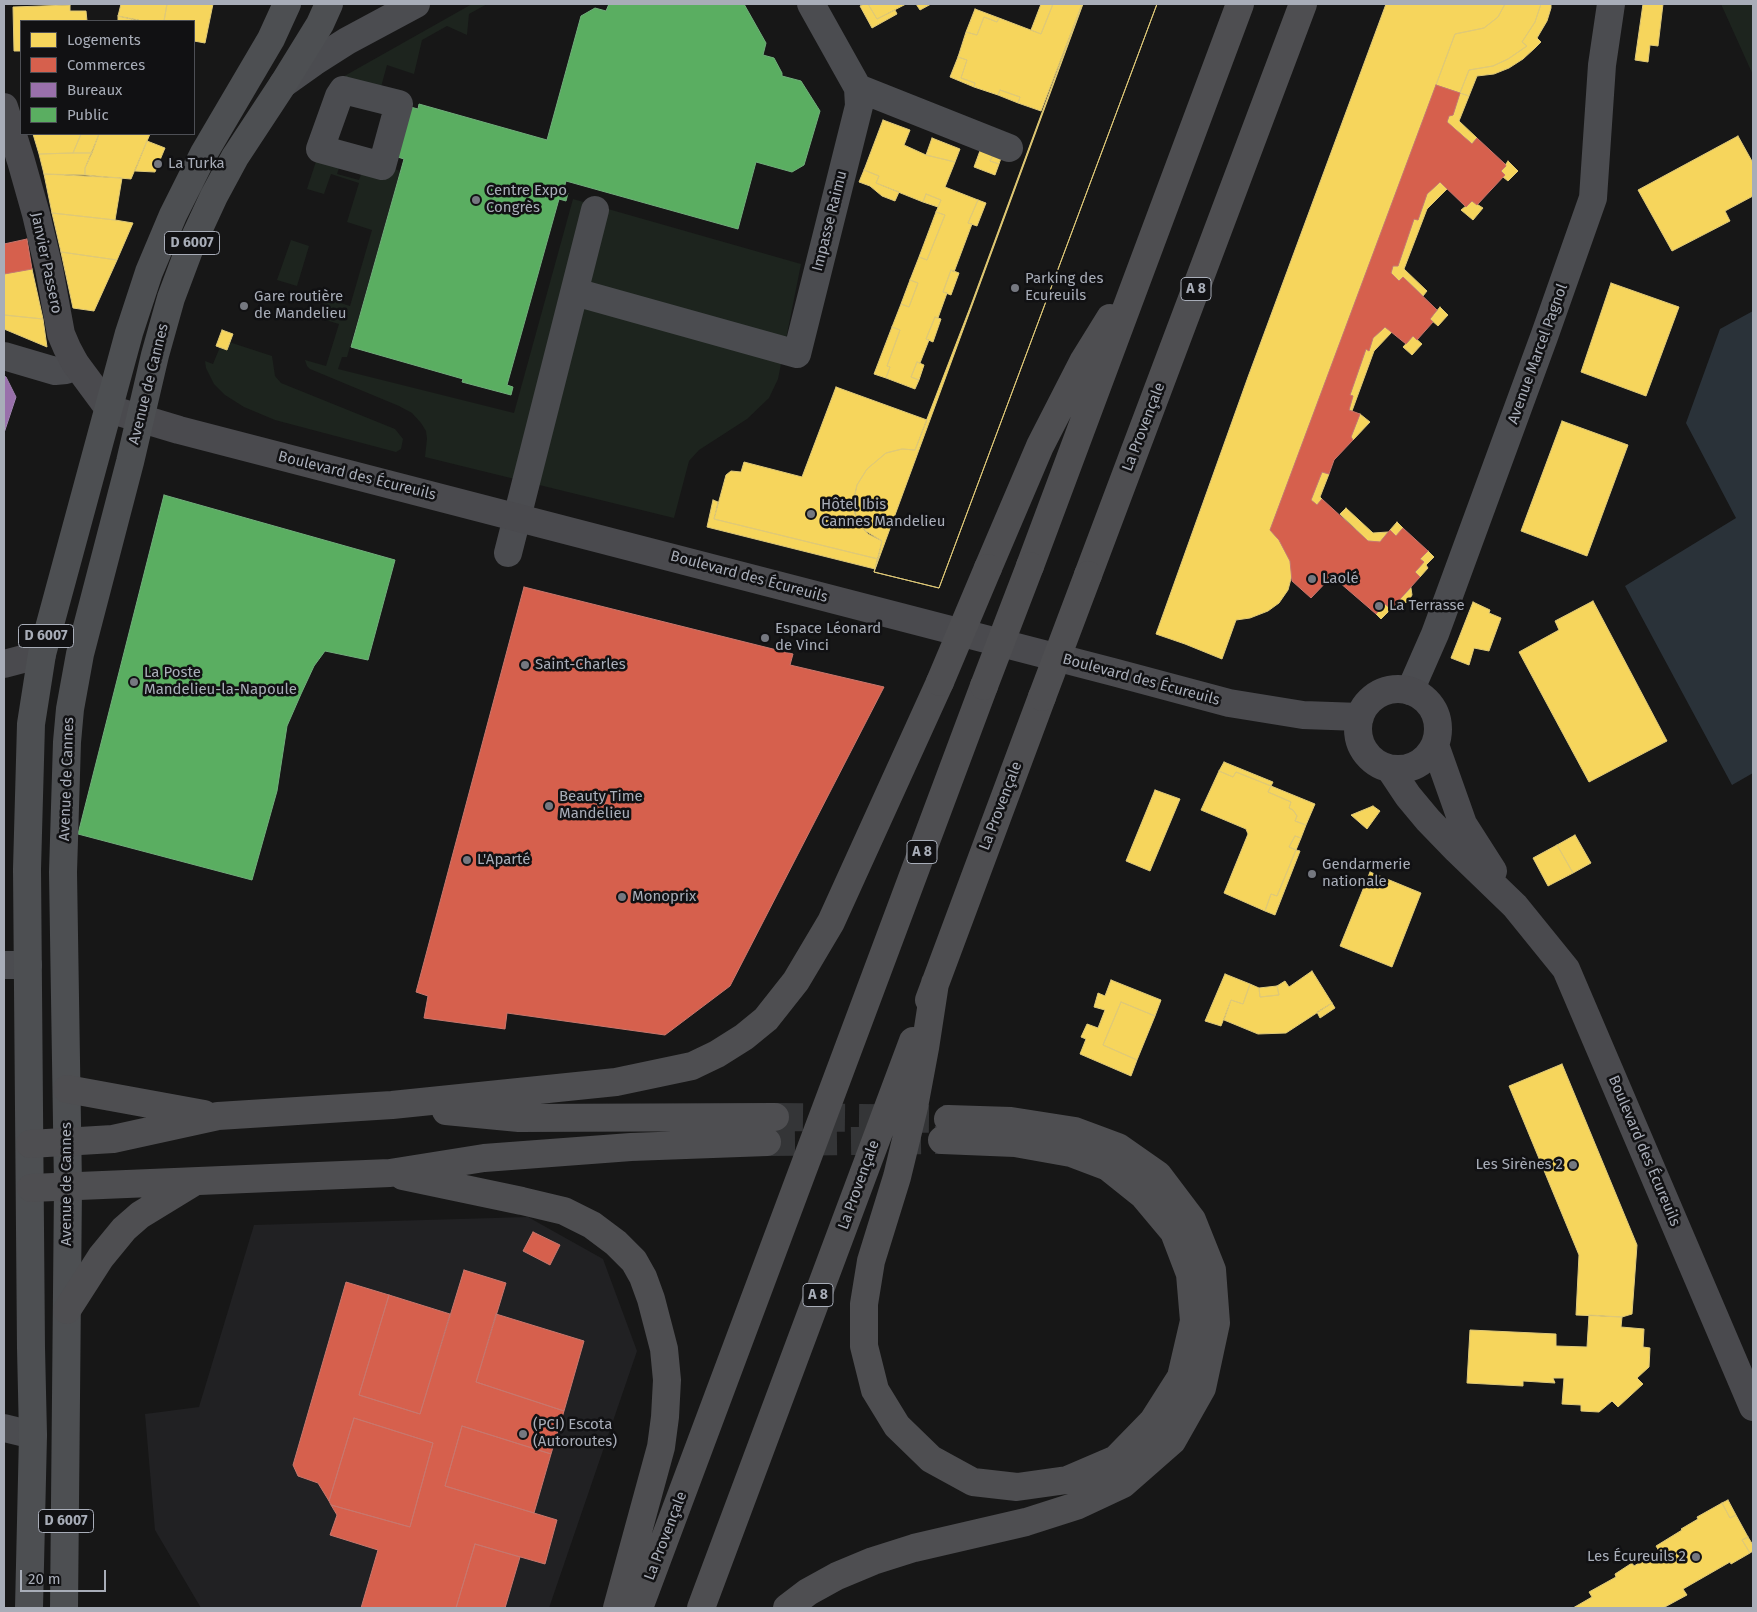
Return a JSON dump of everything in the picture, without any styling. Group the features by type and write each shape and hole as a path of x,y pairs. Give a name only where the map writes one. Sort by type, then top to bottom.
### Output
{"highway":[{"name":"La Provençale","path":"639,1608 1148,254 1240,4"},
{"name":"La Provençale","path":"701,1608 1303,4"},
{"path":"30,1144 113,1139 218,1116 392,1105 574,1087 640,1077 692,1066 718,1054 744,1038 766,1019 796,981 831,922 940,682 1040,446 1084,360 1148,254"},
{"path":"787,1608 808,1592 837,1576 873,1561 914,1548 1026,1522 1076,1506 1123,1484 1172,1441 1202,1388 1216,1323 1212,1270 1192,1220 1158,1175 1118,1147 1076,1131 1011,1121 945,1129 1071,1153 1108,1168 1143,1196 1174,1232 1190,1274 1194,1321 1181,1377 1153,1421 1116,1459 1067,1480 1017,1487 973,1482 931,1459 897,1426 875,1390 864,1346 864,1304 871,1260 897,1177 914,1107 935,983"},
{"path":"66,1089 218,1116"},
{"path":"31,1188 390,1173 484,1158 631,1147 771,1130 519,1118 392,1105"},
{"path":"390,1173 564,1211 592,1225 616,1243 634,1261 643,1277 651,1298 664,1349 667,1380 665,1417 661,1447 617,1608"},
{"path":"67,1310 101,1257 124,1228 196,1181"}],"main road":[{"name":"Avenue de Cannes","path":"29,1608 33,1436 31,1188 30,1144 16,965 27,869 31,724 42,654 129,333 149,272 173,215 204,153 271,39 287,4"},
{"name":"Avenue de Cannes","path":"64,1608 68,1186 63,872 67,742 70,709 80,654 171,298 189,250 214,196 235,157 320,24 329,4"}],"street":[{"path":"283,84 347,41 416,4"},
{"path":"811,4 858,88 1009,148"},
{"name":"Avenue Marcel Pagnol","path":"1410,690 1445,606 1593,198 1602,65 1610,4"},
{"name":"Impasse Raimu","path":"575,292 797,354 859,106 858,88"},
{"name":"Janvier Passero","path":"4,107 36,214 49,269 61,334 66,348 75,363 109,409"},
{"path":"508,553 595,210"},
{"path":"7,357 55,370 66,370 75,363"},
{"name":"Boulevard des Écureuils","path":"109,409 141,420 1229,703 1304,715 1360,717"},
{"path":"4,664 42,654"},
{"path":"1410,690 1422,696 1432,705 1437,715 1439,726 1438,738 1436,745 1427,758 1416,766 1390,769 1378,764 1367,755 1360,744 1358,731 1360,717 1365,706 1374,697 1385,691 1410,690"},
{"name":"Boulevard des Écureuils","path":"1436,745 1463,824 1515,906 1566,969 1753,1407"},
{"name":"Boulevard des Écureuils","path":"1390,769 1408,796 1428,820 1515,906"},
{"path":"4,1428 33,1436"}],"shaded area":[{"path":"472,4 487,4 469,14 467,35 447,26 422,40 414,74 387,65 378,98 332,83"},
{"path":"1721,4 1753,4 1753,75"},
{"path":"320,149 343,156 337,174 359,180 366,161 401,171 347,357 342,357 338,369 514,413 573,199 801,264 778,379 769,398 747,419 699,450 689,461 674,518 425,457 426,431 412,413 310,369 307,366 305,360 326,366 339,324 319,318 325,298 350,306 372,230 347,222 359,183 331,174 324,194 307,189"},
{"path":"291,240 309,246 297,286 277,280"},
{"path":"1753,311 1753,773 1732,785 1625,586 1736,518 1686,423 1720,329"},
{"path":"229,342 272,356 275,376 281,383 395,429 403,439 401,449 396,452 275,420 244,407 225,395 214,384 206,368 205,361 213,364 220,347"},
{"path":"528,1217 603,1259 637,1351 549,1608 201,1608 155,1530 145,1414 199,1407 254,1225"}],"building: Logements":[{"path":"121,4 167,4 164,20 135,20 118,16"},
{"path":"167,4 213,4 205,43 195,41 195,20 164,20"},
{"path":"868,4 877,19 895,10 897,14 872,28 860,6"},
{"path":"868,4 906,4 877,19"},
{"path":"916,4 931,4 920,10"},
{"path":"1041,4 1053,4 1041,34 1031,30"},
{"path":"1053,4 1082,4 1041,111 1018,103 1020,97 1000,90 998,95 974,87 975,83 961,78 967,60 958,57 966,32 977,35 984,17 997,22 999,18 1041,34"},
{"name":"Parking des Ecureuils","path":"1082,4 1157,4 939,588 874,572 882,541 868,534 858,522 853,504 857,485 867,469 886,453 902,449 915,450 971,305"},
{"name":"Parking des Ecureuils","path":"1083,4 1157,4 939,588 874,572"},
{"path":"1386,4 1505,4 1498,17 1484,28 1455,34 1270,530 1279,540 1290,561 1292,575 1288,590 1279,603 1268,611 1250,618 1236,620 1222,659 1156,634 1248,377"},
{"path":"1505,4 1541,4 1535,22 1522,42 1527,46 1508,59 1493,66 1469,70 1460,93 1436,85 1455,34 1484,28 1498,17"},
{"path":"1541,4 1551,4 1551,8 1547,21 1537,38 1541,42 1523,59 1509,68 1494,74 1477,76 1469,96 1460,93 1469,70 1493,66 1508,59 1527,46 1522,42 1535,22"},
{"path":"1643,4 1663,4 1658,46 1650,45 1648,62 1635,60"},
{"path":"70,5 70,11 86,11 87,20 20,20 20,51 14,51 13,7"},
{"path":"975,9 999,18 997,22 984,17 977,35 966,32"},
{"path":"118,16 139,20 118,20"},
{"path":"958,57 967,60 961,78 975,83 974,87 950,77"},
{"path":"1000,90 1020,97 1018,103 998,95"},
{"path":"1460,93 1469,96 1459,121 1477,138 1472,144 1447,122 1449,116 1453,115"},
{"path":"883,120 910,130 904,145 926,155 955,162 945,187 978,200 968,223 972,224 954,272 951,270 943,292 947,293 938,318 935,317 926,339 929,340 920,363 917,362 911,377 919,380 915,389 886,378 890,367 887,366 900,330 892,327 901,304 909,307 918,283 910,280 919,257 927,260 945,215 936,212 941,200 926,194 923,202 876,183 879,176 864,170"},
{"path":"33,135 81,135 73,153 39,154"},
{"path":"81,135 99,135 92,153 73,153"},
{"path":"99,135 150,135 131,179 85,175 85,168"},
{"path":"1738,136 1753,163 1753,196 1725,211 1730,221 1672,251 1638,190"},
{"path":"932,138 960,149 955,162 926,155"},
{"path":"147,141 165,148 155,172 135,171"},
{"path":"981,148 994,153 990,161 999,164 995,175 974,167"},
{"path":"92,153 85,168 85,175 44,174 39,154"},
{"path":"994,153 1002,155 999,164 990,161"},
{"path":"1508,161 1518,171 1508,181 1503,177 1505,175 1501,171"},
{"path":"864,170 879,176 876,183 899,192 895,201 882,196 870,186 859,182"},
{"path":"44,174 122,178 115,220 52,213"},
{"path":"1440,182 1447,189 1427,209 1404,269 1427,291 1423,296 1403,277 1399,281 1391,273 1393,266 1398,266 1414,219 1418,220 1427,194"},
{"path":"926,194 941,200 938,207 923,202"},
{"path":"978,200 986,203 977,226 968,223"},
{"path":"1472,201 1483,208 1473,220 1461,210"},
{"path":"936,212 945,215 927,260 919,257"},
{"path":"52,213 133,223 117,260 61,252"},
{"path":"61,252 117,260 94,311 73,308"},
{"path":"32,269 43,319 4,315 4,274"},
{"path":"951,270 959,273 951,295 943,292"},
{"path":"910,280 918,283 909,307 901,304"},
{"path":"1611,283 1679,307 1646,396 1581,372"},
{"path":"1440,307 1448,315 1438,326 1430,319"},
{"path":"4,315 43,319 47,347 4,329"},
{"path":"935,317 941,319 933,342 926,339"},
{"path":"892,327 900,330 887,366 890,367 886,378 874,374"},
{"path":"1385,327 1392,332 1374,351 1352,411 1349,410 1353,396 1350,395 1366,349 1369,351 1373,338"},
{"path":"222,330 233,334 227,350 216,346"},
{"path":"1413,336 1422,344 1412,355 1403,347"},
{"path":"917,362 924,365 919,380 911,377"},
{"path":"836,387 927,420 915,450 902,449 886,453 867,469 857,485 854,511 858,522 864,530 882,541 878,559 714,519 726,475 731,471 741,472 744,462 802,477"},
{"path":"1360,414 1370,422 1353,440 1351,437"},
{"path":"1562,421 1628,445 1587,556 1521,531"},
{"path":"1322,472 1329,474 1320,497 1322,499 1317,505 1311,500"},
{"path":"713,500 718,502 714,519 878,559 875,569 707,527"},
{"path":"1346,508 1373,533 1388,532 1380,542 1368,541 1340,514"},
{"path":"1397,522 1403,528 1396,536 1390,530"},
{"path":"1428,551 1434,557 1426,565 1428,568 1420,577 1415,572 1424,562 1420,559"},
{"path":"1411,588 1412,595 1408,602 1397,602"},
{"path":"1593,601 1667,741 1589,782 1519,652 1559,630 1555,621"},
{"path":"1473,602 1490,610 1489,613 1501,618 1489,651 1474,648 1469,665 1451,658"},
{"path":"1385,604 1391,609 1381,619 1376,614"},
{"path":"1224,762 1273,782 1271,786 1236,772 1233,777 1219,771"},
{"path":"1219,771 1233,777 1236,772 1271,786 1268,792 1291,802 1289,808 1297,816 1295,821 1306,825 1301,838 1295,836 1289,847 1296,850 1277,896 1271,894 1265,911 1224,893 1248,834 1246,829 1201,810"},
{"path":"1271,786 1315,804 1306,825 1295,821 1297,816 1289,808 1291,802 1268,792"},
{"path":"1155,790 1180,799 1150,871 1126,861"},
{"path":"1373,806 1380,811 1367,829 1351,815"},
{"path":"1575,835 1591,863 1573,873 1557,845"},
{"path":"1295,836 1301,838 1296,850 1289,847"},
{"path":"1557,845 1573,873 1548,886 1533,858"},
{"path":"1296,850 1300,851 1275,915 1265,911 1271,894 1277,896"},
{"path":"1370,872 1421,893 1392,967 1340,946"},
{"path":"1312,971 1332,1003 1286,1033 1258,1034 1224,1020 1231,1000 1243,1004 1250,984 1259,988 1260,997 1279,995 1277,986 1285,981 1289,987"},
{"path":"1225,974 1250,984 1243,1004 1231,1000 1221,1026 1205,1021"},
{"path":"1111,980 1161,1000 1155,1016 1121,1002 1103,1045 1137,1060 1131,1076 1080,1054 1086,1039 1081,1037 1087,1024 1098,1028 1105,1010 1094,1007 1098,993 1105,996"},
{"path":"1277,986 1279,995 1260,997 1259,988"},
{"path":"1121,1002 1155,1016 1137,1060 1103,1045"},
{"path":"1332,1003 1335,1008 1320,1018 1317,1012"},
{"name":"Les Sirènes 2","path":"1562,1064 1637,1245 1632,1314 1622,1317 1576,1315 1579,1255 1509,1086"},
{"path":"1589,1315 1622,1317 1621,1327 1644,1329 1643,1347 1650,1348 1649,1367 1637,1378 1643,1384 1618,1407 1612,1401 1599,1412 1581,1411 1581,1405 1562,1404 1564,1378 1553,1378 1555,1383 1523,1381 1523,1386 1467,1383 1470,1330 1556,1334 1556,1346 1587,1347"},
{"path":"1728,1500 1736,1515 1730,1518 1722,1503"},
{"name":"Les Écureuils 2","path":"1722,1503 1730,1518 1736,1515 1748,1537 1742,1540 1750,1553 1731,1564 1730,1562 1683,1589 1687,1595 1663,1608 1573,1608 1592,1597 1589,1592 1616,1577 1615,1574 1632,1563 1634,1566 1659,1551 1656,1546 1698,1519 1697,1517"},
{"path":"1748,1537 1753,1545 1753,1551 1750,1553 1742,1540"}],"building: Commerces":[{"path":"1436,85 1460,93 1453,115 1449,116 1447,122 1472,144 1477,138 1505,164 1506,166 1501,171 1505,175 1477,205 1472,201 1466,207 1440,182 1427,194 1418,220 1414,219 1398,266 1393,266 1391,273 1399,281 1403,277 1437,310 1430,319 1433,322 1417,340 1413,336 1406,344 1385,327 1373,338 1369,351 1366,349 1350,395 1353,396 1349,410 1360,414 1351,437 1353,440 1334,460 1329,474 1322,472 1311,500 1317,505 1322,499 1368,541 1380,542 1390,530 1396,536 1403,528 1428,551 1420,559 1424,562 1415,572 1420,577 1391,609 1385,604 1376,614 1332,576 1311,598 1292,581 1290,561 1279,540 1270,530"},
{"path":"27,239 32,269 4,274 4,244"},
{"name":"Espace Léonard de Vinci","path":"524,587 793,654 790,665 884,687 730,986 665,1035 507,1013 505,1029 424,1018 428,996 416,992"},
{"path":"533,1232 560,1245 550,1265 523,1251"},
{"name":"(PCI) Escota (Autoroutes)","path":"464,1270 506,1283 476,1382 564,1411 551,1454 462,1426 445,1486 557,1520 545,1564 475,1544 456,1608 361,1608 378,1550 330,1535 337,1515 331,1505 410,1527 433,1443 354,1418 329,1501 318,1483 298,1476 293,1465 346,1282 389,1295 359,1395 420,1414"},
{"path":"389,1295 450,1314 420,1414 359,1395"},
{"path":"496,1314 584,1341 564,1411 476,1382"},
{"path":"354,1418 433,1443 410,1527 331,1505 329,1501"},
{"path":"462,1426 551,1454 534,1513 445,1486"},
{"path":"475,1544 520,1557 505,1608 456,1608"}],"building: Bureaux":[{"path":"4,376 16,397 4,433"}],"building: Public":[{"name":"Centre Expo Congrès","path":"609,4 744,4 766,43 763,55 774,58 782,76 801,81 820,111 804,165 792,172 756,162 738,229 566,181 563,192 568,193 566,201 559,199 507,385 513,387 511,395 462,382 463,379 351,347 404,159 385,153 399,104 418,109 419,104 547,140 581,16 595,8 606,11"},
{"path":"164,495 395,560 368,660 325,651 314,666 301,694 287,726 277,791 252,880 78,834"}],"tunnel":[{"path":"775,1117 948,1119"},
{"path":"767,1142 942,1140"}],"place":[{"name":"La Turka","path":"158,164"},
{"name":"Centre Expo Congrès","path":"476,200"},
{"name":"Parking des Ecureuils","path":"1015,288"},
{"name":"Gare routière de Mandelieu","path":"244,306"},
{"name":"Hôtel Ibis Cannes Mandelieu","path":"811,514"},
{"name":"Laolé","path":"1312,579"},
{"name":"La Terrasse","path":"1379,606"},
{"name":"Espace Léonard de Vinci","path":"765,638"},
{"name":"Saint-Charles","path":"525,665"},
{"name":"La Poste Mandelieu-la-Napoule","path":"134,682"},
{"name":"Beauty Time Mandelieu","path":"549,806"},
{"name":"L'Aparté","path":"467,860"},
{"name":"Gendarmerie nationale","path":"1312,874"},
{"name":"Monoprix","path":"622,897"},
{"name":"Les Sirènes 2","path":"1573,1165"},
{"name":"(PCI) Escota (Autoroutes)","path":"523,1434"},
{"name":"Les Écureuils 2","path":"1696,1557"}]}
